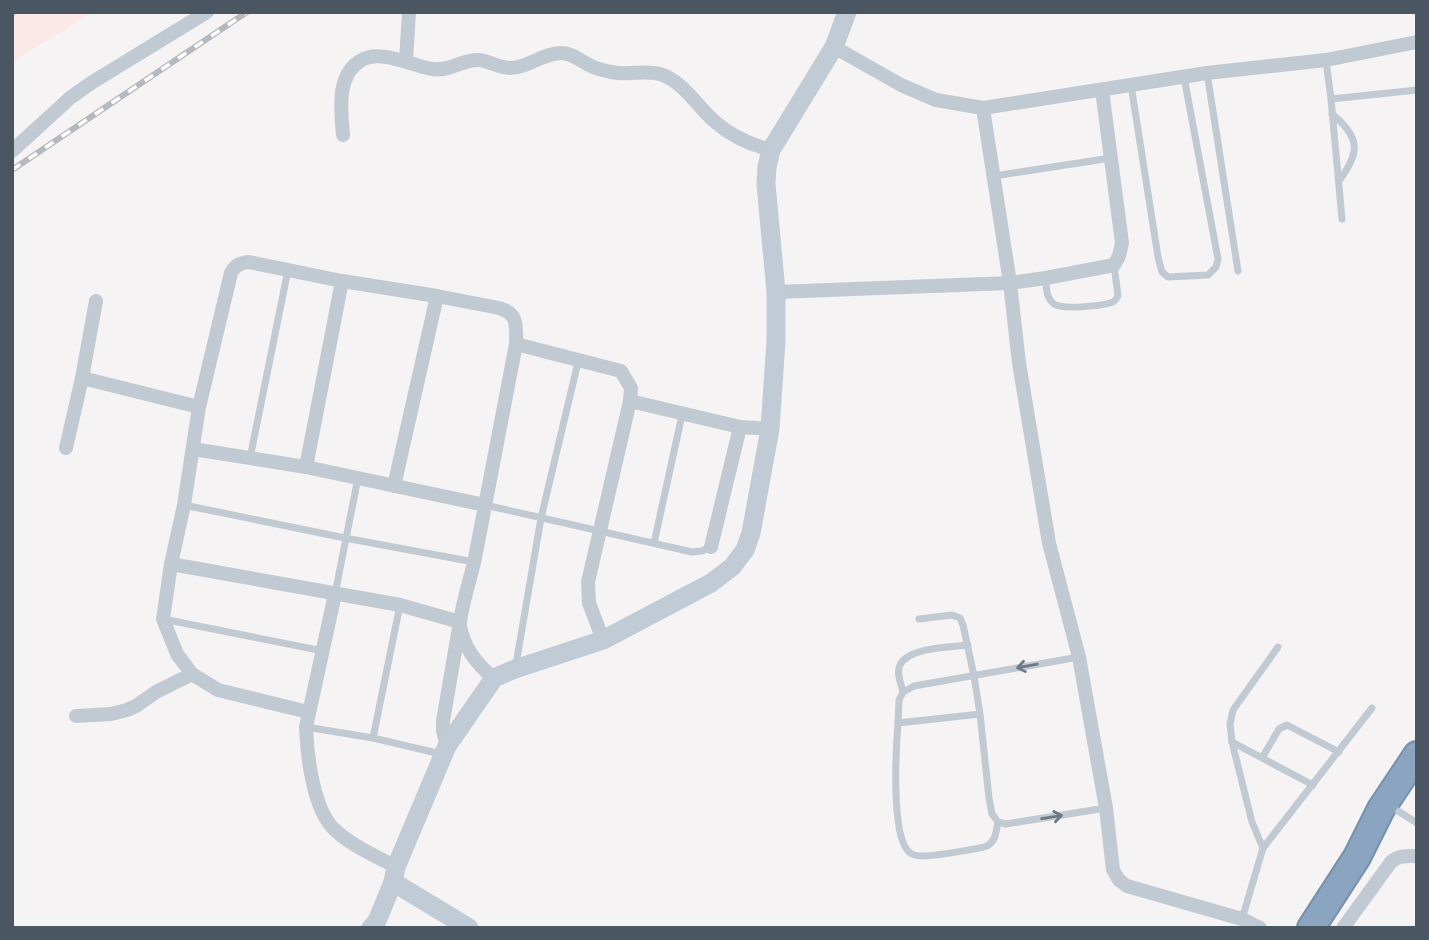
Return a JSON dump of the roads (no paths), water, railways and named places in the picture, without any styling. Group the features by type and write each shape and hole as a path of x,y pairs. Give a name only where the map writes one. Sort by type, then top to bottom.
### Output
{"highway":[{"path":"1311,928 1357,857 1381,809 1417,755"},
{"path":"1357,857 1392,819 1407,817 1417,783"}],"street":[{"path":"12,151 70,98 91,83 207,12"},
{"path":"406,61 410,12"},
{"path":"371,928 377,921 445,750 494,678 603,640 711,583 732,567 745,550 751,533 770,429 776,341 776,292 766,184 767,167 771,150 834,47 847,12"},
{"path":"834,47 901,85 936,100 983,108 1184,77 1326,60 1417,42"},
{"path":"343,135 343,86 350,70 360,61 368,58 389,58 433,70 445,70 480,60 510,68 562,52 596,69 662,75 681,86 715,122 755,146 771,150"},
{"path":"776,292 1010,283 1114,265 1122,243 1102,90"},
{"path":"983,108 1010,283 1018,363 1049,543 1079,657 1106,808 1113,870 1127,886 1242,919 1260,928"},
{"path":"307,719 218,691 191,674 177,654 163,619 199,407 231,274 234,267 241,263 249,262 342,281 438,296 508,311 516,321 516,344 460,622 443,721 445,750"},
{"path":"306,467 342,281"},
{"path":"394,486 438,296"},
{"path":"66,449 96,301"},
{"path":"516,344 579,358 621,371 631,388 588,582 589,603 603,640"},
{"path":"82,378 199,407"},
{"path":"630,401 740,427 770,429"},
{"path":"711,547 740,427"},
{"path":"193,449 306,467 485,505"},
{"path":"171,564 400,605 460,622"},
{"path":"335,594 307,719 306,742 313,785 323,813 333,829 470,928"},
{"path":"460,622 471,655 481,668 494,678"},
{"path":"76,716 111,714 127,710 191,674"},
{"path":"1343,928 1391,862 1404,855 1417,856"}],"lane":[{"path":"1326,60 1342,219"},
{"path":"1207,74 1238,271"},
{"path":"1132,85 1162,272 1168,277 1209,275 1216,267 1218,259 1184,77"},
{"path":"1331,99 1417,90"},
{"path":"1332,114 1346,126 1353,139 1354,156 1339,182"},
{"path":"994,176 1112,158"},
{"path":"1046,278 1048,296 1054,304 1063,308 1103,305 1118,296 1114,265"},
{"path":"250,458 288,270"},
{"path":"515,669 541,518 579,358"},
{"path":"654,543 682,415"},
{"path":"335,594 358,478"},
{"path":"184,505 474,562"},
{"path":"485,505 692,552 711,547"},
{"path":"373,738 400,605"},
{"path":"919,619 952,615 960,618 963,625 980,714 989,798 992,814 998,822 1006,824 1106,808"},
{"path":"163,619 323,650"},
{"path":"903,692 898,676 900,665 908,656 921,651 968,645"},
{"path":"1263,848 1252,822 1230,724 1233,710 1278,648"},
{"path":"998,822 995,839 987,846 923,856 913,855 907,850 900,834 895,788 899,700 903,692 914,686 1079,657"},
{"path":"1242,919 1263,848 1372,708"},
{"path":"898,723 980,714"},
{"path":"307,719 373,738 445,750"},
{"path":"1262,758 1279,729 1287,725 1339,752"},
{"path":"1233,742 1313,785"}],"railway":[{"path":"12,170 247,12"}]}
